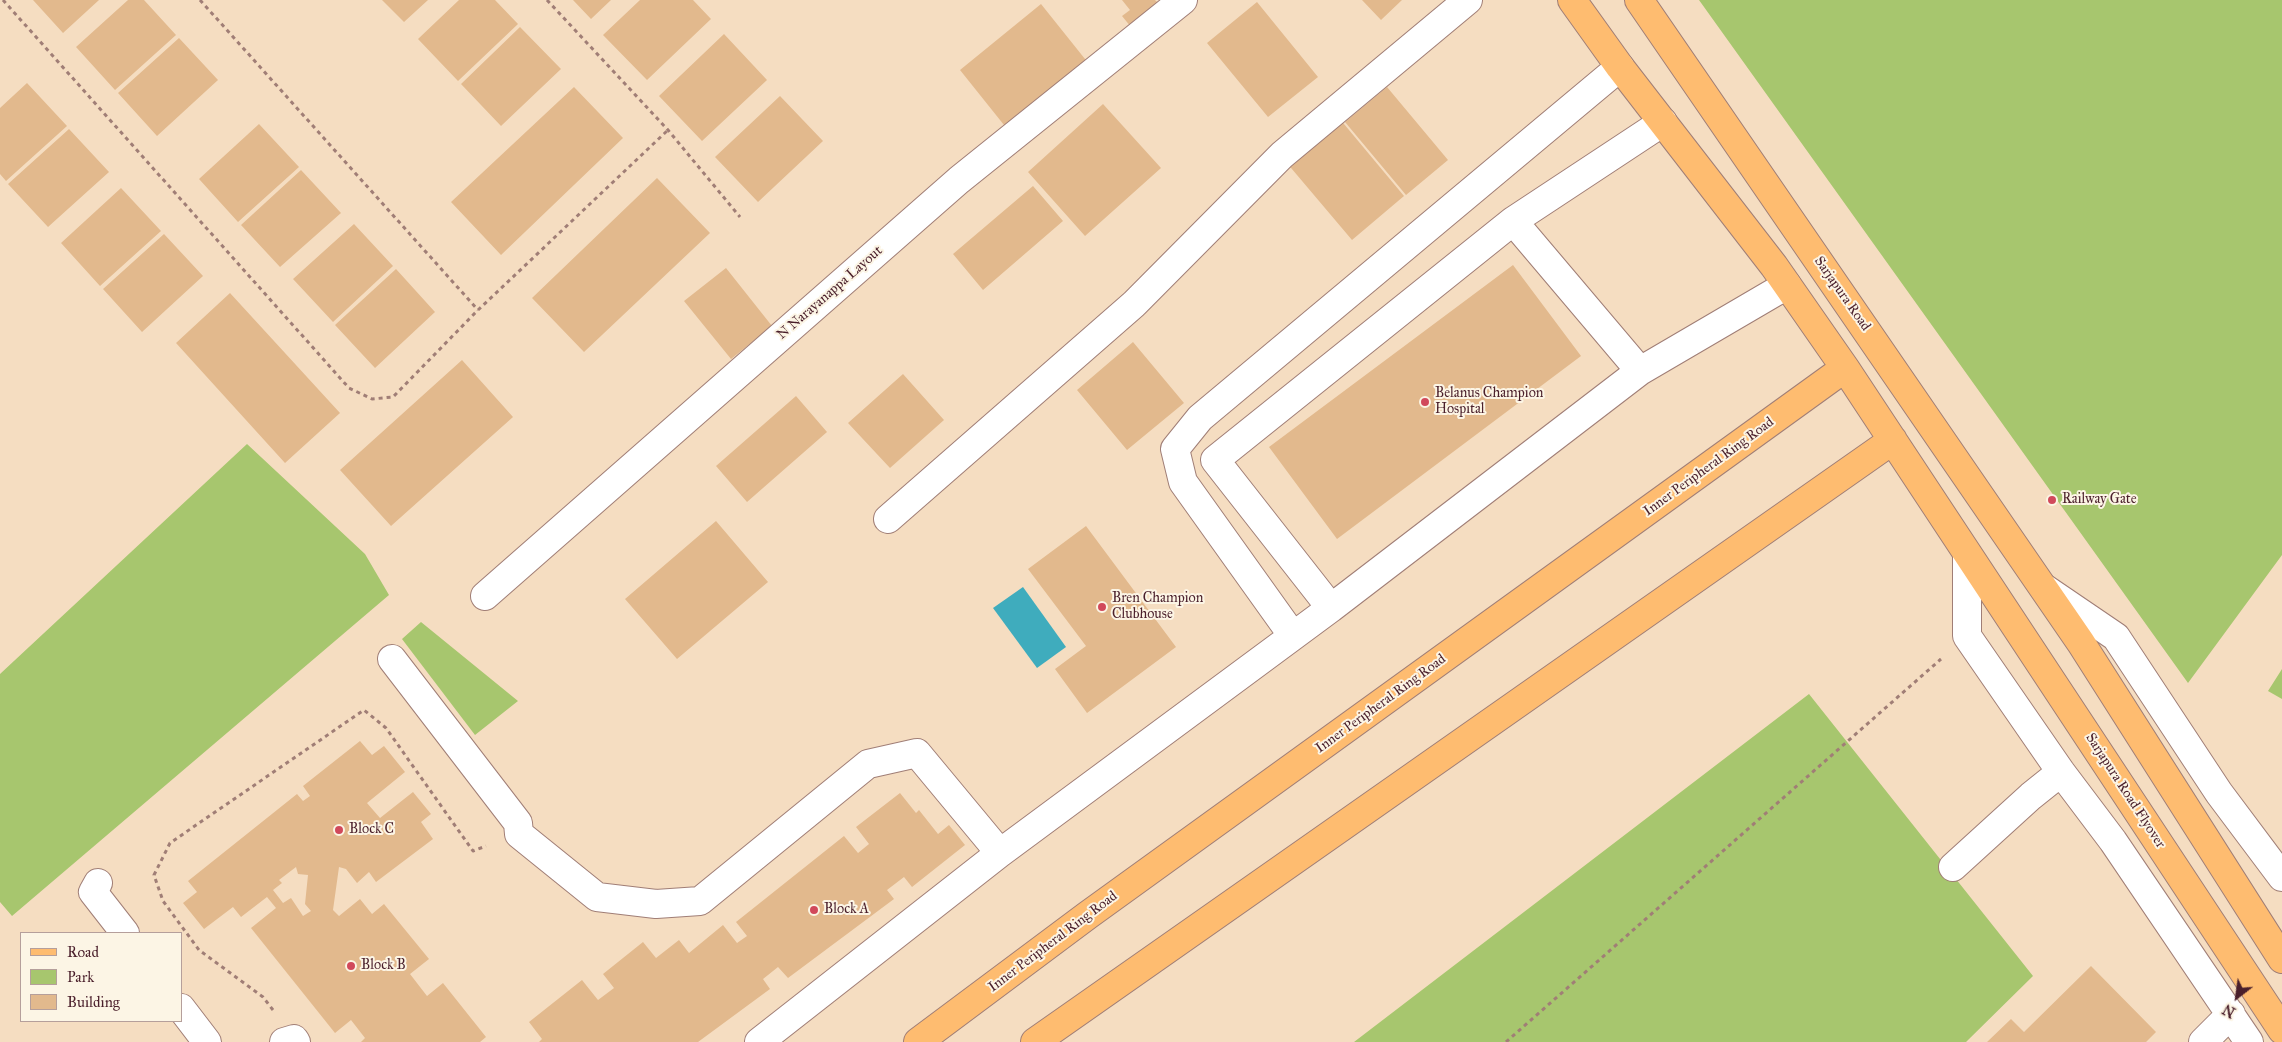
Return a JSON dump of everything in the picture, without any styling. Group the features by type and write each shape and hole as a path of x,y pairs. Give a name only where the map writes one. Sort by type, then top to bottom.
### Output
{"main road":[{"path":"1572,0 1620,67 1787,285 1845,368 1967,554"},
{"name":"Sarjapura Road","path":"1639,0 2044,588"},
{"name":"Inner Peripheral Ring Road","path":"918,1042 1088,915 1845,368"},
{"path":"1035,1042 1893,440"},
{"name":"Sarjapura Road Flyover","path":"1967,554 2040,661 2282,1030"},
{"path":"2044,588 2282,958"}],"street":[{"name":"N Narayanappa Layout","path":"485,596 959,180 1183,0"},
{"path":"888,519 1134,304 1282,155 1468,0"},
{"path":"1293,636 1183,482 1175,449 1200,418 1620,67"},
{"path":"1331,608 1215,460 1512,221 1663,122"},
{"path":"1512,221 1640,371"},
{"path":"759,1042 1000,854 1331,608 1640,371 1787,285"},
{"path":"1967,554 1967,636 2061,772 2112,841 2232,1014 2249,1042"},
{"path":"2044,588 2116,637 2219,793 2282,878"},
{"path":"392,659 518,823 519,834 597,897 656,904 700,901 868,764 917,753 1000,854"},
{"path":"1953,867 2031,796 2061,772"},
{"path":"98,883 94,892 124,932"},
{"path":"182,1009 207,1042"},
{"path":"2203,1042 2232,1014"}],"path":[{"path":"4,0 349,388 372,399 393,397 478,310 668,130"},
{"path":"200,0 478,310"},
{"path":"547,0 668,130 740,217"},
{"path":"1506,1042 1967,636"},
{"path":"292,1041 263,997 199,950 163,901 154,875 170,843 364,710 386,728 473,851 519,834"}],"green space":[{"path":"1699,0 2282,0 2282,555 2188,683"},
{"path":"247,444 365,554 389,595 12,916 0,902 0,674"},
{"path":"421,622 518,701 475,735 402,639"},
{"path":"2282,669 2282,699 2268,691"},
{"path":"1809,694 2033,976 1966,1042 1354,1042"}],"water":[{"path":"1023,587 1066,647 1037,668 993,608"}],"building":[{"path":"33,0 99,0 63,33"},
{"path":"128,0 144,0 176,35 115,90 76,47"},
{"path":"382,0 428,0 404,22"},
{"path":"459,0 495,0 518,24 458,81 418,39"},
{"path":"573,0 611,0 591,19"},
{"path":"640,0 693,0 711,19 647,80 603,35"},
{"path":"1122,0 1155,0 1159,4 1131,27 1122,16 1130,10"},
{"path":"1362,0 1402,0 1381,20"},
{"path":"1257,2 1318,77 1268,117 1207,43"},
{"path":"1041,4 1089,64 1008,130 960,70"},
{"path":"520,27 561,69 501,126 461,84"},
{"path":"724,34 767,80 702,141 659,96"},
{"path":"179,38 218,80 157,136 118,93"},
{"path":"27,83 67,126 6,181 0,174 0,108"},
{"path":"574,87 623,138 501,255 451,202"},
{"path":"1387,87 1448,160 1406,195 1345,122"},
{"path":"780,96 823,141 758,202 715,157"},
{"path":"1103,104 1161,168 1085,236 1028,172"},
{"path":"1339,118 1404,196 1352,240 1286,162"},
{"path":"259,124 299,167 238,222 199,179"},
{"path":"69,129 109,172 48,227 8,184"},
{"path":"301,170 341,213 280,267 241,225"},
{"path":"657,178 710,233 584,352 532,298"},
{"path":"1033,186 1063,221 983,290 953,254"},
{"path":"121,188 161,231 100,286 61,243"},
{"path":"354,224 393,266 333,322 293,279"},
{"path":"164,234 203,276 142,332 103,289"},
{"name":"Belanus Champion Hospital","path":"1513,265 1581,356 1337,539 1269,447"},
{"path":"726,268 772,326 731,359 684,301"},
{"path":"396,269 435,312 375,368 335,325"},
{"path":"230,293 340,413 285,463 176,343"},
{"path":"1133,342 1184,403 1127,450 1077,390"},
{"path":"462,360 513,417 391,526 340,470"},
{"path":"903,374 944,420 890,468 848,423"},
{"path":"796,396 827,432 747,502 716,466"},
{"path":"716,521 768,582 677,659 625,599"},
{"name":"Bren Champion Clubhouse","path":"1086,526 1176,647 1087,713 1055,669 1086,646 1028,569"},
{"path":"360,741 372,755 384,746 405,772 367,803 380,818 413,792 431,814 421,822 433,839 376,882 369,872 357,883 346,869 339,867 333,910 339,916 360,899 372,914 384,904 429,959 410,974 427,996 443,983 486,1037 480,1042 361,1042 365,1038 351,1020 335,1033 251,928 276,908 267,897 241,917 233,907 204,929 183,903 197,892 188,881 297,794 303,801 310,796 303,786","holes":["296,867 298,874 308,875 305,904 311,911 303,916 291,898 283,903 273,890 282,883 279,880"]},
{"name":"Block A","path":"900,793 916,813 919,810 938,834 949,825 965,845 912,887 904,877 887,890 894,899 788,978 778,967 763,979 770,989 698,1042 539,1042 542,1039 529,1022 582,980 598,1000 614,988 603,974 643,942 656,958 679,940 689,953 723,925 737,943 747,936 736,922 844,836 858,853 869,844 856,827"},
{"path":"2091,966 2156,1032 2146,1042 1987,1042 2011,1019 2024,1032"}],"place":[{"name":"Belanus Champion Hospital","path":"1425,402"},
{"name":"Railway Gate","path":"2052,500"},
{"name":"Bren Champion Clubhouse","path":"1102,607"},
{"name":"Block C","path":"339,830"},
{"name":"Block A","path":"814,910"},
{"name":"Block B","path":"351,966"}]}
